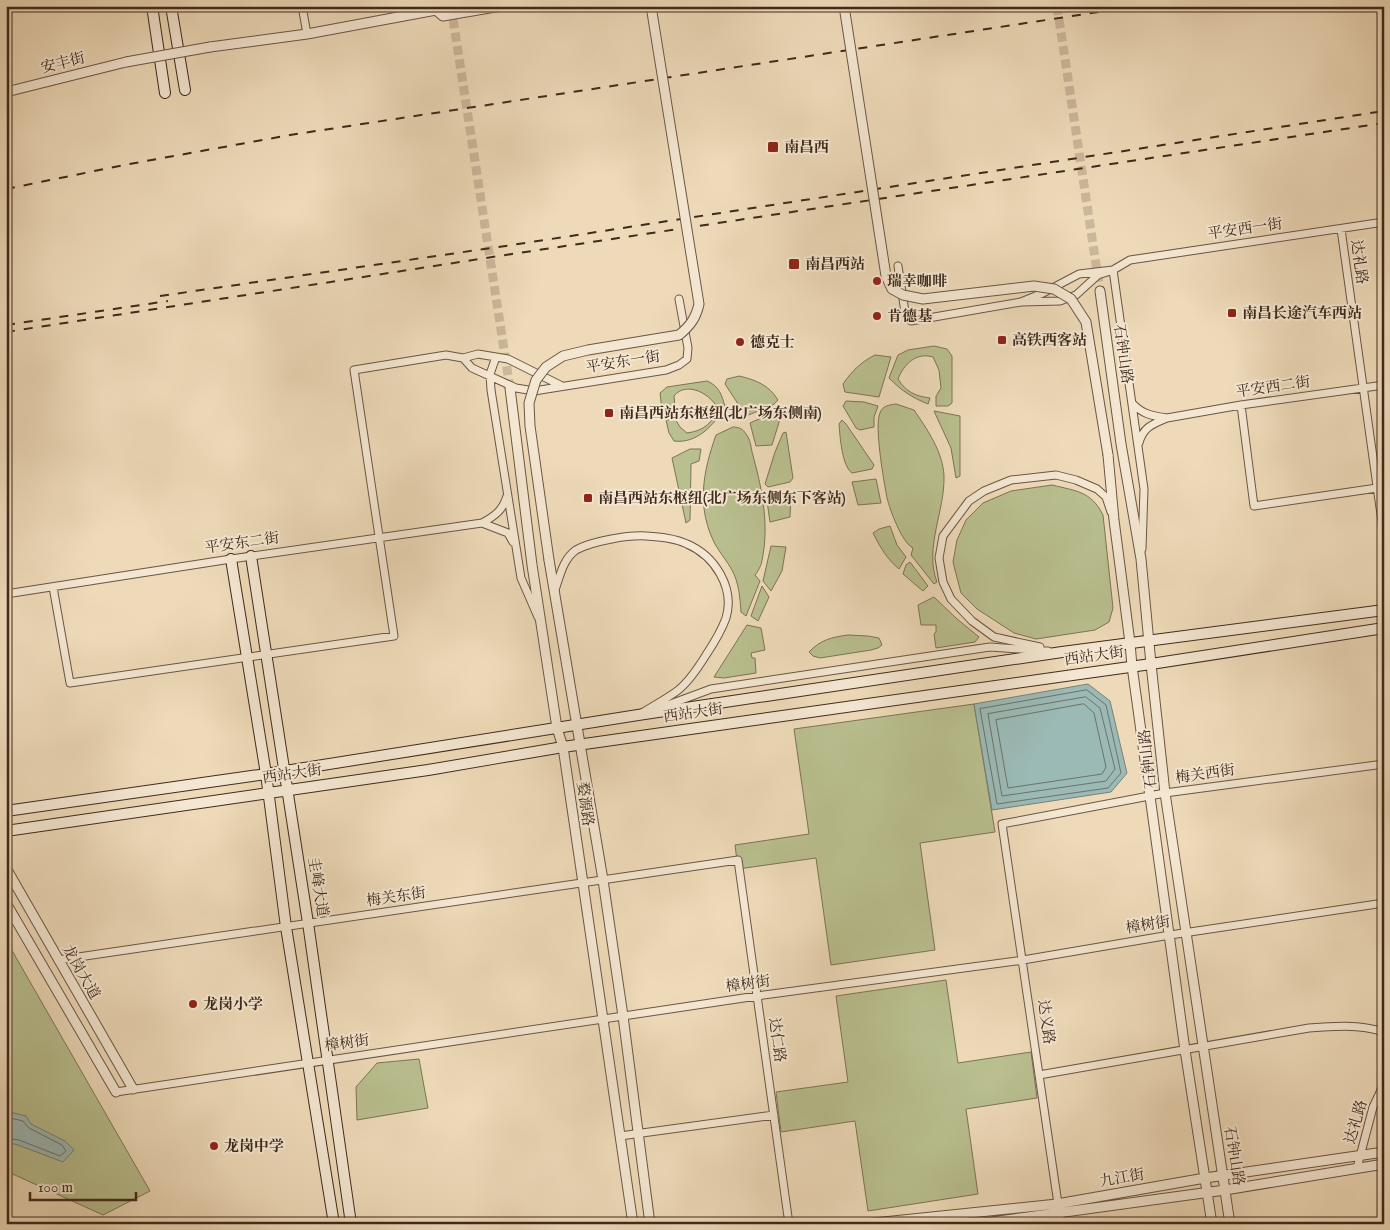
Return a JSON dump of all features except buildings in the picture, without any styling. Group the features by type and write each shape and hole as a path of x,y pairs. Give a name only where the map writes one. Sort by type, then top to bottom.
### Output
{"main road":[{"path":"152,6 165,93"},
{"path":"171,6 185,90"},
{"name":"圭峰大道","path":"251,556 308,923 351,1224"},
{"path":"231,559 266,774 286,926 334,1224"},
{"name":"西站大街","path":"6,811 284,772 638,715 1062,652 1384,610"},
{"name":"西站大街","path":"6,831 428,770 563,747 1151,664 1384,628"}],"street":[{"path":"302,6 307,34 436,8 443,16 502,6"},
{"name":"婺源路","path":"650,1224 603,880 549,560 530,426 529,403 536,380 546,367 563,356 679,334 689,326 697,314 699,304 651,6"},
{"name":"石钟山路","path":"844,6 886,276 892,289 903,295 923,299 1034,286 1054,289 1071,299 1086,322 1108,455 1132,666 1185,1050 1212,1224"},
{"name":"安丰街","path":"6,92 126,62 210,47 307,34"},
{"name":"平安西一街","path":"1021,302 1060,302 1076,294 1098,274 1113,270 1130,260 1384,222"},
{"name":"达礼路","path":"1341,229 1363,388 1380,488 1384,536"},
{"path":"898,266 905,312 910,320 1021,302 1043,294 1079,274 1113,270 1144,489 1141,559"},
{"name":"石钟山路","path":"1100,291 1141,559 1165,793 1230,1224"},
{"name":"平安东一街","path":"463,358 472,368 490,374 516,388 534,391 548,390 560,385 666,370 679,365 687,359 688,348 679,299"},
{"path":"53,587 70,683 394,636 354,370 446,355 463,358 478,354 508,359 560,385"},
{"path":"496,357 490,374 516,549 521,578 541,624"},
{"name":"平安西二街","path":"1167,418 1241,405 1384,385"},
{"name":"婺源路","path":"510,388 541,624 557,728 563,747 633,1224"},
{"path":"1131,403 1139,411 1151,416 1167,418"},
{"path":"1241,405 1254,506 1380,488"},
{"path":"1138,445 1142,433 1150,425 1167,418"},
{"path":"1062,652 994,637 972,621 951,599 942,582 939,558 943,536 969,501 984,491 1011,480 1056,475 1076,480 1098,489 1106,497 1114,520"},
{"path":"482,522 494,516 504,507 508,494"},
{"path":"482,522 508,532 516,549"},
{"name":"平安东二街","path":"6,594 482,522"},
{"path":"555,590 563,564 575,551 594,544 634,536 667,538 687,544 707,556 719,571 726,586 728,600 726,617 719,636 698,667 678,690 638,715"},
{"path":"638,715 711,689 990,647 1062,652"},
{"name":"梅关西街","path":"1002,824 1165,793 1384,764"},
{"name":"达义路","path":"1002,824 1060,1224"},
{"name":"梅关东街","path":"58,960 738,860"},
{"name":"达仁路","path":"738,860 789,1224"},
{"name":"龙岗大道","path":"6,868 132,1089"},
{"name":"龙岗大道","path":"6,903 116,1092"},
{"name":"樟树街","path":"116,1092 757,996 1023,960 1186,932 1384,903"},
{"path":"1040,1076 1309,1028 1345,1026 1372,1028 1384,1032"},
{"name":"达礼路","path":"1357,1168 1373,1107 1384,1084"},
{"path":"620,1136 774,1115"},
{"name":"九江街","path":"864,1224 1057,1204 1223,1175 1384,1152"},
{"name":"九江街","path":"977,1224 1225,1190 1384,1164"}],"green space":[{"path":"934,346 947,349 952,356 952,403 948,406 936,406 936,396 941,388 939,370 933,357 921,356 911,360 898,379 911,393 930,398 928,404 898,387 889,378 898,355 908,350"},
{"path":"875,355 891,357 879,397 845,392 843,384 850,375 861,364"},
{"path":"739,376 751,379 771,390 778,400 773,405 746,416 725,384 727,379"},
{"path":"707,381 719,391 725,407 704,432 690,439 674,441 669,433 666,420 675,419 687,433 693,432 703,428 710,422 716,413 717,407 703,393 685,389 674,396 675,407 662,410 660,393 667,387"},
{"path":"846,401 864,402 878,406 874,417 874,427 860,430 856,428 843,406"},
{"path":"896,404 914,410 934,441 943,467 942,503 933,556 937,582 934,584 911,555 913,548 901,533 887,498 880,454 878,420 884,407"},
{"path":"934,411 960,416 960,476 956,478 951,448"},
{"path":"772,413 778,413 780,419 772,445 756,446 750,423"},
{"path":"842,420 874,465 872,469 852,473 849,469 844,458 841,443 839,424"},
{"path":"733,427 745,432 749,440 765,516 763,558 755,575 760,581 746,616 741,612 739,591 734,575 715,544 709,530 705,517 704,503 705,476 716,435"},
{"path":"786,432 793,478 790,482 768,487 765,484 775,452 783,433"},
{"path":"690,449 701,449 699,461 691,464 690,520 686,523 672,458"},
{"path":"876,479 881,503 858,505 852,482"},
{"path":"1052,485 1082,493 1093,501 1103,515 1113,608 1109,622 1095,630 1036,639 1014,633 977,609 961,593 953,562 957,540 966,520 983,503 1011,491"},
{"path":"791,492 790,517 770,522 766,494"},
{"path":"890,526 897,545 906,557 899,569 884,553 873,533"},
{"path":"771,546 786,547 782,571 771,591 763,581"},
{"path":"910,562 928,586 923,591 903,574 906,565"},
{"path":"762,586 769,597 758,621 751,616"},
{"path":"934,597 979,637 975,642 936,648 934,634 936,632 936,625 921,625 918,605"},
{"path":"747,625 761,628 765,650 751,653 752,658 755,658 756,673 724,678 714,677"},
{"path":"848,635 879,638 882,645 871,650 820,658 813,656 809,652 827,640"},
{"path":"974,704 995,832 920,843 935,950 831,965 816,858 738,869 735,845 809,834 794,729"},
{"path":"6,940 150,1191 103,1215 6,1171"},
{"path":"946,980 958,1063 1031,1052 1037,1098 966,1109 978,1194 868,1211 855,1121 781,1132 776,1092 848,1082 836,996"},
{"path":"419,1059 428,1108 357,1120 356,1087 377,1063"}],"water":[{"path":"1088,684 1110,701 1127,773 1111,792 992,810 974,704"},
{"path":"6,1111 26,1116 31,1124 65,1141 74,1150 63,1162 6,1142"}],"tunnel":[{"path":"451,6 510,388"},
{"path":"1057,6 1100,291"}],"railway":[{"path":"6,189 124,165 290,135 1138,6"},
{"path":"160,296 512,245 1384,111"},
{"path":"6,332 1384,123"},
{"path":"6,325 168,301"}],"place":[{"name":"南昌西","path":"773,147"},
{"name":"南昌西站","path":"794,264"},
{"name":"瑞幸咖啡","path":"877,281"},
{"name":"南昌长途汽车西站","path":"1232,313"},
{"name":"肯德基","path":"877,316"},
{"name":"高铁西客站","path":"1002,340"},
{"name":"德克士","path":"740,342"},
{"name":"南昌西站东枢纽(北广场东侧南)","path":"609,413"},
{"name":"南昌西站东枢纽(北广场东侧东下客站)","path":"588,498"},
{"name":"龙岗小学","path":"193,1004"},
{"name":"龙岗中学","path":"214,1146"}]}
